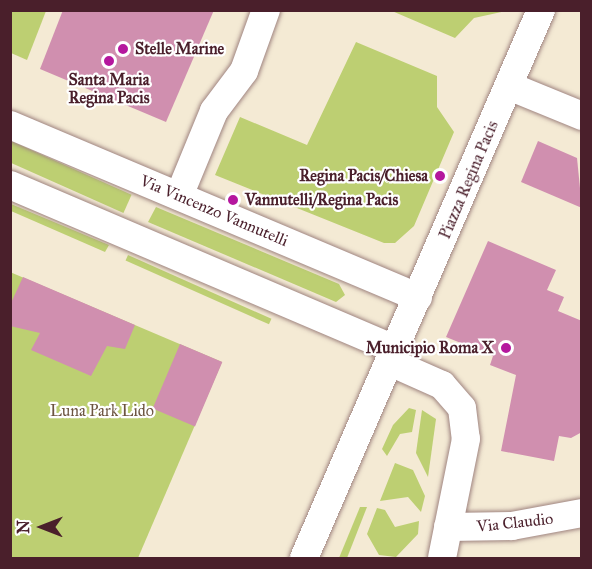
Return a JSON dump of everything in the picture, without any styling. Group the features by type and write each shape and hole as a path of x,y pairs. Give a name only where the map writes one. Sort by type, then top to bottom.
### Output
{"street":[{"path":"179,196 214,111 244,71 266,10"},
{"name":"Piazza Regina Pacis","path":"304,558 541,10"},
{"path":"509,86 582,116"},
{"name":"Via Vincenzo Vannutelli","path":"10,125 418,297"},
{"path":"10,185 393,356 442,385 462,408 466,439 442,558"},
{"name":"Via Claudio","path":"448,527 512,526 582,513"}],"green space":[{"path":"10,11 46,11 27,60 11,53"},
{"path":"392,11 506,11 474,18 455,38"},
{"path":"356,42 437,76 437,107 454,132 414,226 395,243 384,243 215,175 240,117 307,145"},
{"path":"11,141 132,195 123,213 10,162"},
{"path":"10,204 109,245 105,252 11,211"},
{"path":"156,207 339,284 345,295 336,302 148,222"},
{"path":"128,255 271,319 269,324 126,260"},
{"name":"Luna Park Lido","path":"10,272 222,362 138,558 11,558"},
{"path":"409,408 416,410 412,432 400,434 387,456 382,449 393,425"},
{"path":"422,410 436,419 428,477 416,453"},
{"path":"395,463 413,470 425,496 421,512 408,497 380,501"},
{"path":"360,507 367,507 347,558 339,558"},
{"path":"377,508 385,510 395,527 419,521 418,534 396,557 379,555 367,534"}],"building":[{"name":"Stelle Marine","path":"63,10 214,10 166,122 40,69"},
{"path":"538,141 577,158 582,208 521,182"},
{"name":"Municipio Roma X","path":"488,241 556,270 547,290 564,297 558,311 582,321 582,432 571,438 559,436 554,461 501,451 516,375 490,365 493,356 446,337"},
{"path":"23,277 135,325 125,349 107,346 91,376 31,350 40,333 10,326 10,305"},
{"path":"180,344 222,362 195,426 153,408"}],"place":[{"name":"Stelle Marine","path":"123,49"},
{"name":"Santa Maria Regina Pacis","path":"109,61"},
{"name":"Regina Pacis/Chiesa","path":"440,176"},
{"name":"Vannutelli/Regina Pacis","path":"233,200"},
{"name":"Municipio Roma X","path":"506,348"}]}
